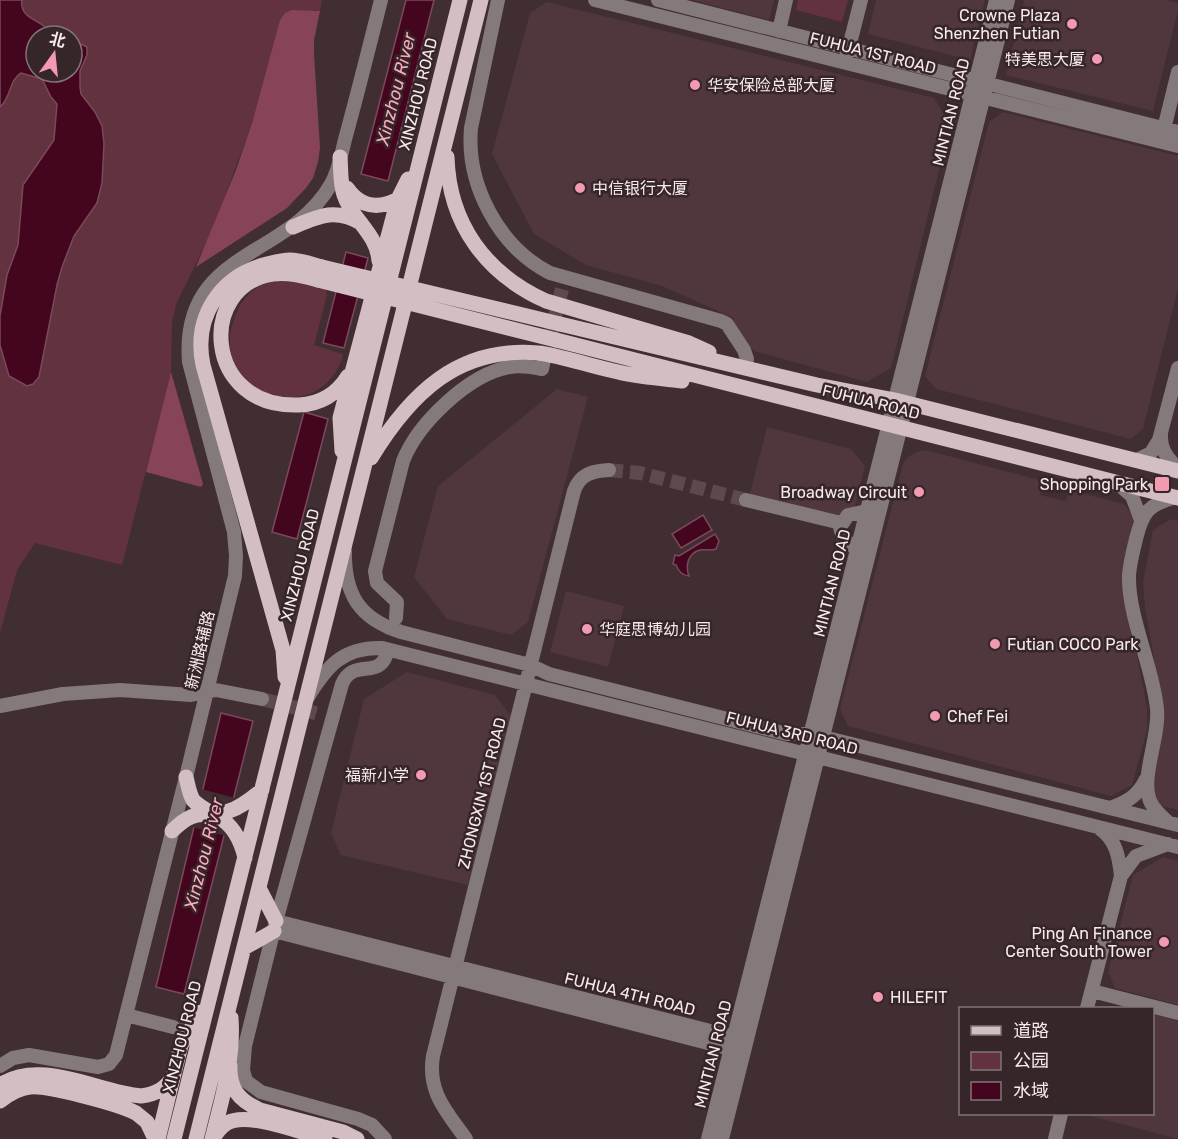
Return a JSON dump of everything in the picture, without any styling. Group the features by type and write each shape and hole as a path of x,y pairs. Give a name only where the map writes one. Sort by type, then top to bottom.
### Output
{"main road":[{"name":"XINZHOU ROAD","path":"174,1139 460,0"},
{"path":"196,1139 481,0"},
{"path":"448,131 447,175 462,225 490,264 509,280 527,293 546,301 689,343 739,366"},
{"path":"343,466 340,418 398,199 424,143"},
{"path":"340,157 347,202 375,241 379,267"},
{"path":"342,181 353,197 366,205 382,206 398,199"},
{"path":"293,227 330,214 353,218 362,223"},
{"path":"284,700 283,650 203,365 200,341 212,303 226,285 253,267 283,260 297,261 320,273"},
{"path":"320,273 274,274 259,278 243,289 230,304 223,323 221,342 225,361 235,378 252,394 270,401 291,405 319,402 331,395 339,388 354,366"},
{"name":"FUHUA ROAD","path":"320,273 560,324 852,392 901,401 1178,469"},
{"name":"FUHUA ROAD","path":"320,273 556,340 1177,498"},
{"path":"363,470 388,429 409,404 434,382 458,366 484,356 511,352 540,353 618,372 740,388"},
{"path":"186,777 194,801 211,813"},
{"path":"231,817 262,790"},
{"path":"172,831 190,817 211,813 231,817"},
{"path":"231,817 245,858"},
{"path":"244,948 275,926 259,888"},
{"path":"157,1139 181,1045 210,997"},
{"path":"230,1002 232,1035 230,1078 234,1089 249,1105 260,1110 343,1132 357,1139"},
{"path":"212,1139 230,1065"},
{"path":"0,1084 20,1076 40,1074 141,1096 152,1095 161,1090 173,1077"},
{"path":"0,1101 24,1088 52,1089 136,1113 147,1122 157,1139"},
{"path":"212,1139 227,1123 238,1119 251,1120 324,1139"}],"street":[{"name":"新洲路辅路","path":"0,1066 13,1058 29,1055 47,1056 98,1067 109,1064 116,1055 208,691 237,556 231,521 192,372 189,339 195,313 207,288 223,270 293,227 305,218 324,195 334,177 340,157 381,0"},
{"path":"498,0 470,142 473,171 484,200 503,232 529,260 563,284 727,324 744,350 747,359 739,366"},
{"name":"FUHUA 1ST ROAD","path":"595,0 845,63 980,89"},
{"name":"FUHUA 1ST ROAD","path":"658,0 848,48 980,89 1162,135 1178,146"},
{"path":"778,31 786,0"},
{"path":"845,63 861,0"},
{"name":"MINTIAN ROAD","path":"980,89 996,0"},
{"name":"MINTIAN ROAD","path":"708,1139 737,1044 812,755 980,89 1008,0"},
{"path":"1162,135 1178,72"},
{"name":"FUHUA 1ST ROAD","path":"1162,135 1178,132"},
{"path":"396,618 397,602 378,583 375,571 403,460 409,446 428,419 471,385 498,370 509,367 530,366 542,369 544,360"},
{"path":"1178,368 1161,442 1168,459 1178,469"},
{"name":"MINTIAN ROAD","path":"817,735 857,550 867,511 895,427"},
{"path":"1137,460 1150,453 1162,432"},
{"name":"ZHONGXIN 1ST ROAD","path":"466,1139 438,1098 432,1078 434,1056 577,483 588,473 609,470"},
{"path":"1115,482 1132,496 1141,520"},
{"path":"1173,824 1149,800 1147,777 1156,741 1157,709 1129,583 1131,558 1141,520 1152,505 1177,498"},
{"path":"746,500 841,524"},
{"path":"841,524 851,513 867,511"},
{"path":"841,524 843,538 857,550"},
{"name":"FUHUA 3RD ROAD","path":"346,540 345,562 353,597 360,609 383,626 530,665 549,674 787,734 817,735 1173,824"},
{"name":"FUHUA 3RD ROAD","path":"305,701 325,672 342,657 366,648 526,684 1173,845"},
{"path":"385,1139 372,1125 358,1119 255,1089 243,1076 242,1045 275,926 328,716 346,676 358,669 375,668 391,654"},
{"path":"0,698 91,682 193,686 208,691"},
{"path":"0,706 91,691 146,690 191,695 208,691 224,691 262,699"},
{"path":"1110,808 1124,804 1135,796 1147,777"},
{"path":"1093,825 1107,834 1115,846 1121,876"},
{"path":"1088,1007 1121,876 1136,856 1173,845"},
{"name":"FUHUA 4TH ROAD","path":"275,926 737,1044"},
{"path":"1092,991 1178,1013"},
{"path":"126,1016 173,1027"},
{"name":"MINTIAN ROAD","path":"722,1139 737,1044"},
{"path":"1055,1139 1061,1115"}],"shaded area":[{"path":"692,0 774,0 769,20"},
{"path":"876,0 985,0 970,60 868,34"},
{"name":"特美思大厦","path":"1024,0 1167,0 1178,3 1153,111 1006,75"},
{"path":"547,2 934,98 950,124 891,368 867,382 754,351 733,325 734,318 662,286 586,265 534,234 492,154 530,13"},
{"path":"292,10 320,11 314,40 314,54 320,148 313,178 287,208 196,267 236,170 253,120 280,20 285,13"},
{"name":"Shopping Park","path":"1003,112 1178,156 1178,288 1143,429 1131,439 936,389 925,376 989,122"},
{"path":"171,372 203,484 201,487 146,472"},
{"path":"557,389 588,397 528,622 511,635 447,619 414,577 438,486"},
{"path":"767,427 851,449 865,466 851,522 749,497"},
{"name":"Futian COCO Park","path":"926,450 1043,481 1040,495 1066,501 1069,490 1124,504 1136,520 1126,603 1147,708 1147,730 1132,785 1111,796 848,726 840,709 903,464 916,452"},
{"path":"1171,519 1178,521 1178,810 1162,806 1149,791 1163,709 1145,608 1143,583 1153,530"},
{"name":"华庭思博幼儿园","path":"566,591 624,606 608,667 550,652"},
{"name":"福新小学","path":"407,672 495,695 511,716 468,885 341,855 331,833 364,699"},
{"path":"1163,857 1178,861 1178,1005 1115,988 1108,972 1133,875"},
{"path":"1154,1014 1178,1021 1178,1139 1091,1116 1154,1115"}],"green space":[{"path":"0,0 322,0 320,11 313,10 253,120 213,229 176,304 172,322 171,372 122,565 35,543 17,570 0,633"},
{"path":"798,0 848,0 842,22 796,10"},
{"path":"283,280 326,288 327,295 314,345 343,356 330,380 311,393 289,397 267,393 248,382 234,364 230,340 237,312 245,298 261,286"}],"water":[{"path":"0,0 22,0 22,6 27,15 41,24 24,24 24,74 21,73 14,80 0,107"},
{"name":"Xinzhou River","path":"406,0 434,0 388,181 361,174"},
{"path":"84,46 87,47 84,62"},
{"path":"44,84 80,84 81,94 95,112 102,126 104,144 102,183 97,203 74,236 62,267 39,377 33,384 27,386 9,376 0,345 0,316 7,275 18,245 23,185 54,140 57,104"},
{"path":"346,252 368,258 344,348 323,343"},
{"path":"304,412 328,419 297,539 272,532"},
{"path":"703,515 712,530 681,548 672,534"},
{"path":"715,534 719,541 716,549 700,550 693,554 687,568 689,576 681,573 673,564 675,555 679,556"},
{"name":"Xinzhou River","path":"221,713 253,721 184,994 156,987"}],"pier":[{"path":"201,789 235,798 226,836 192,827"}],"tunnel":[{"path":"544,360 562,289"},
{"path":"609,470 640,473 746,500"},
{"path":"386,656 396,618"},
{"path":"262,699 323,715"},
{"path":"173,1027 232,1042"}],"place":[{"name":"Crowne Plaza Shenzhen Futian","path":"1072,24"},
{"name":"特美思大厦","path":"1097,59"},
{"name":"华安保险总部大厦","path":"695,85"},
{"name":"中信银行大厦","path":"580,188"},
{"name":"Shopping Park","path":"1162,484"},
{"name":"Broadway Circuit","path":"919,492"},
{"name":"华庭思博幼儿园","path":"587,629"},
{"name":"Futian COCO Park","path":"995,644"},
{"name":"Chef Fei","path":"935,716"},
{"name":"福新小学","path":"421,775"},
{"name":"Ping An Finance Center South Tower","path":"1164,942"},
{"name":"HILEFIT","path":"878,997"}]}
